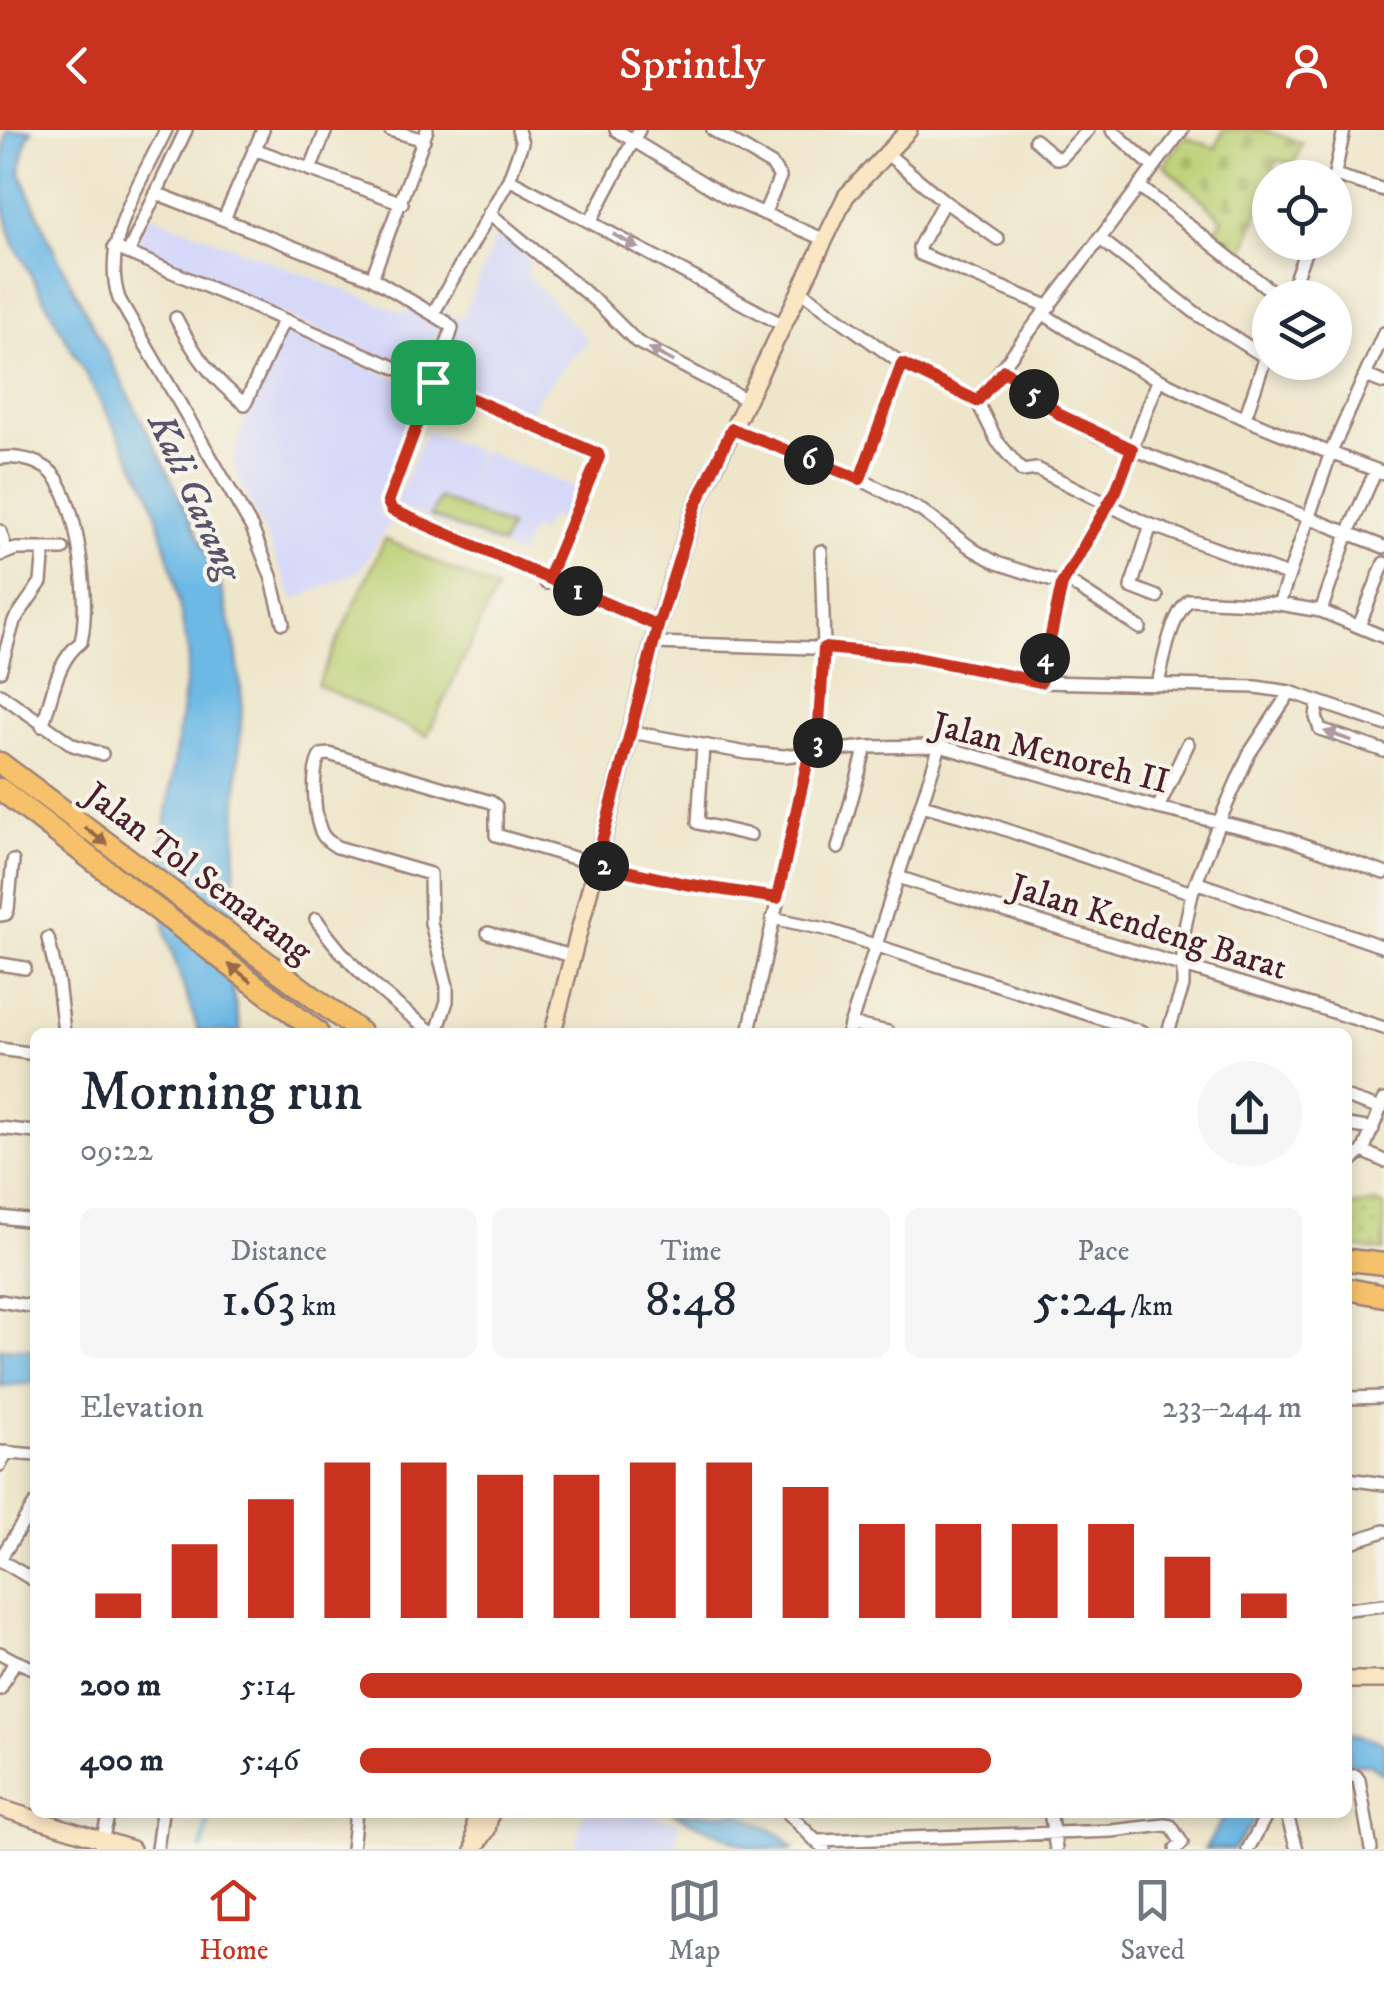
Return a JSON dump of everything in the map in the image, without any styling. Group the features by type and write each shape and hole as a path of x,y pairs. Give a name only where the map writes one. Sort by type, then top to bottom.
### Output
{"highway":[{"name":"Jalan Tol Semarang","path":"0,763 9,787 313,1028"},
{"name":"Jalan Tol Semarang","path":"9,787 354,1028"},
{"path":"1352,1260 1384,1264"},
{"path":"1352,1277 1384,1281"},
{"path":"1352,1289 1384,1296"}],"main road":[{"path":"554,1028 658,626 696,505 846,196 910,130"},
{"path":"1352,1680 1384,1680"},
{"path":"0,1808 101,1844 132,1849"},
{"path":"475,1818 475,1847"},
{"path":"475,1847 487,1830 490,1818"}],"street":[{"path":"166,130 114,248 113,276 119,299 252,528 271,576 282,623"},
{"path":"128,253 186,130"},
{"path":"224,219 263,130"},
{"path":"310,170 326,130"},
{"path":"372,278 426,135 390,130"},
{"path":"616,130 636,135 728,198 822,240"},
{"path":"714,130 772,165 780,176 764,214"},
{"path":"1035,140 1061,158 1088,130"},
{"path":"1112,130 1153,167"},
{"path":"977,401 1182,130"},
{"path":"1337,160 1344,130"},
{"path":"434,312 509,179 520,155 522,133"},
{"path":"590,222 636,135"},
{"path":"254,149 402,203"},
{"path":"885,152 998,239"},
{"path":"509,179 785,326"},
{"path":"1352,181 1384,190"},
{"path":"1139,186 1257,280"},
{"path":"156,193 372,278 434,312 452,328 389,507 658,626"},
{"path":"944,201 919,247 920,254 1047,311 1098,349 1158,381 1380,472 1348,534 1320,611"},
{"path":"489,213 598,303 637,342 747,400"},
{"path":"1099,238 1197,314 1252,342"},
{"path":"114,248 598,454 547,580"},
{"path":"801,291 902,364 977,401 997,441 1020,470 1037,469 1151,526 1287,574"},
{"path":"176,318 202,365 223,388 246,404 282,321"},
{"path":"1279,604 1331,452 1384,333"},
{"path":"860,479 902,364"},
{"path":"1004,370 1062,416 1132,449 1384,547"},
{"path":"1366,376 1384,383"},
{"path":"1245,418 1257,380"},
{"path":"1041,682 1064,582 1108,504 1158,381"},
{"path":"732,429 860,479 922,511 974,550 997,562 1064,582 1140,628"},
{"path":"0,458 26,459 56,478 72,522 84,581 81,642 68,652 60,666 42,726"},
{"path":"1151,526 1131,587 1158,597"},
{"path":"0,531 4,553 63,549"},
{"path":"0,670 14,620 41,582 44,549"},
{"path":"749,1028 813,754 824,648 822,551"},
{"path":"1359,626 1378,595 1384,563"},
{"path":"1158,683 1186,601 1279,604 1320,611 1384,637"},
{"path":"654,643 824,648 911,656 1041,682 1158,683 1290,692 1384,724"},
{"path":"1169,1028 1183,986 1183,937 1218,822 1249,754 1290,692"},
{"path":"0,694 72,745 102,754"},
{"path":"1318,701 1316,717 1320,730 1384,751"},
{"name":"Jalan Menoreh II","path":"631,732 747,754 940,746 1158,808 1282,837 1384,874"},
{"path":"1158,808 1188,744"},
{"path":"703,746 698,822 750,835"},
{"path":"849,1028 940,746"},
{"path":"838,848 866,747"},
{"path":"436,1028 447,1000 447,986 431,923 430,874 337,847 327,840 318,821 314,768 321,754 491,802 496,806 496,835 685,884 777,898"},
{"path":"922,805 1384,947"},
{"path":"3,914 13,860"},
{"name":"Jalan Kendeng Barat","path":"898,877 1384,1028"},
{"path":"772,918 825,929 1131,1028"},
{"path":"316,919 380,992 430,1028"},
{"path":"488,933 572,956"},
{"path":"48,938 64,1028"},
{"path":"0,964 25,968"},
{"path":"0,1049 30,1053"},
{"path":"1352,1099 1382,1104 1364,1151 1352,1160"},
{"path":"1352,1126 1373,1129"},
{"path":"0,1128 30,1131"},
{"path":"1364,1151 1384,1161"},
{"path":"0,1217 30,1220"},
{"path":"0,1301 30,1306"},
{"path":"1352,1398 1384,1397"},
{"path":"0,1466 4,1452 30,1455"},
{"path":"1352,1480 1384,1484"},
{"path":"30,1512 0,1560 30,1578"},
{"path":"1352,1542 1384,1530"},
{"path":"1352,1609 1384,1605"},
{"path":"0,1654 30,1667"},
{"path":"0,1688 16,1661"},
{"path":"1352,1776 1361,1788 1371,1849"},
{"path":"101,1844 108,1818"},
{"path":"157,1849 161,1818"},
{"path":"352,1849 355,1818"},
{"path":"793,1818 821,1845 1158,1824 1171,1826 1179,1845"},
{"path":"1051,1818 1056,1849"},
{"path":"1252,1846 1265,1818"},
{"path":"1288,1818 1297,1849"}],"shaded area":[{"path":"149,214 406,314 415,300 462,319 501,225 532,251 526,274 588,340 537,398 529,418 132,251"},
{"path":"280,332 425,390 378,505 379,514 390,521 360,571 295,600 232,463 250,400"},
{"path":"426,430 480,452 468,484 483,451 581,490 567,523 549,516 542,532 531,528 520,555 395,505"},
{"path":"582,1818 662,1818 680,1822 674,1849 574,1849"}],"green space":[{"path":"1223,130 1264,130 1302,143 1296,160 1252,160 1252,229 1243,254 1214,233 1223,219 1164,165 1184,137 1216,148"},
{"path":"439,498 509,527 502,545 431,516"},
{"path":"385,539 496,590 427,736 317,685"},
{"path":"1384,1205 1384,1251 1352,1247 1352,1206"}],"water":[{"path":"7,130 32,130 20,172 51,244 219,580 236,648 242,702 232,989 240,1028 198,1028 165,932 163,842 189,657 173,571 150,492 14,244 6,216 3,158"},
{"path":"0,1348 30,1350 30,1383 0,1386"},
{"path":"1352,1731 1384,1743 1384,1775 1370,1764 1352,1764"},
{"path":"684,1818 748,1818 782,1836 793,1849 752,1849"},
{"path":"1223,1818 1256,1818 1233,1849 1205,1849"}],"waterway":[{"path":"202,1849 209,1818"}],"route":[{"path":"433,382 389,507 392,510 658,626 596,864 685,884 777,898 809,755 817,753 824,648 874,650 1041,682 1062,584 1116,491 1132,449 1062,416 1004,370 977,401 902,364 860,479 732,429 696,505 658,626 548,578 598,454 433,382"}],"water label":[{"name":"Kali Garang","path":"196,496"}]}
